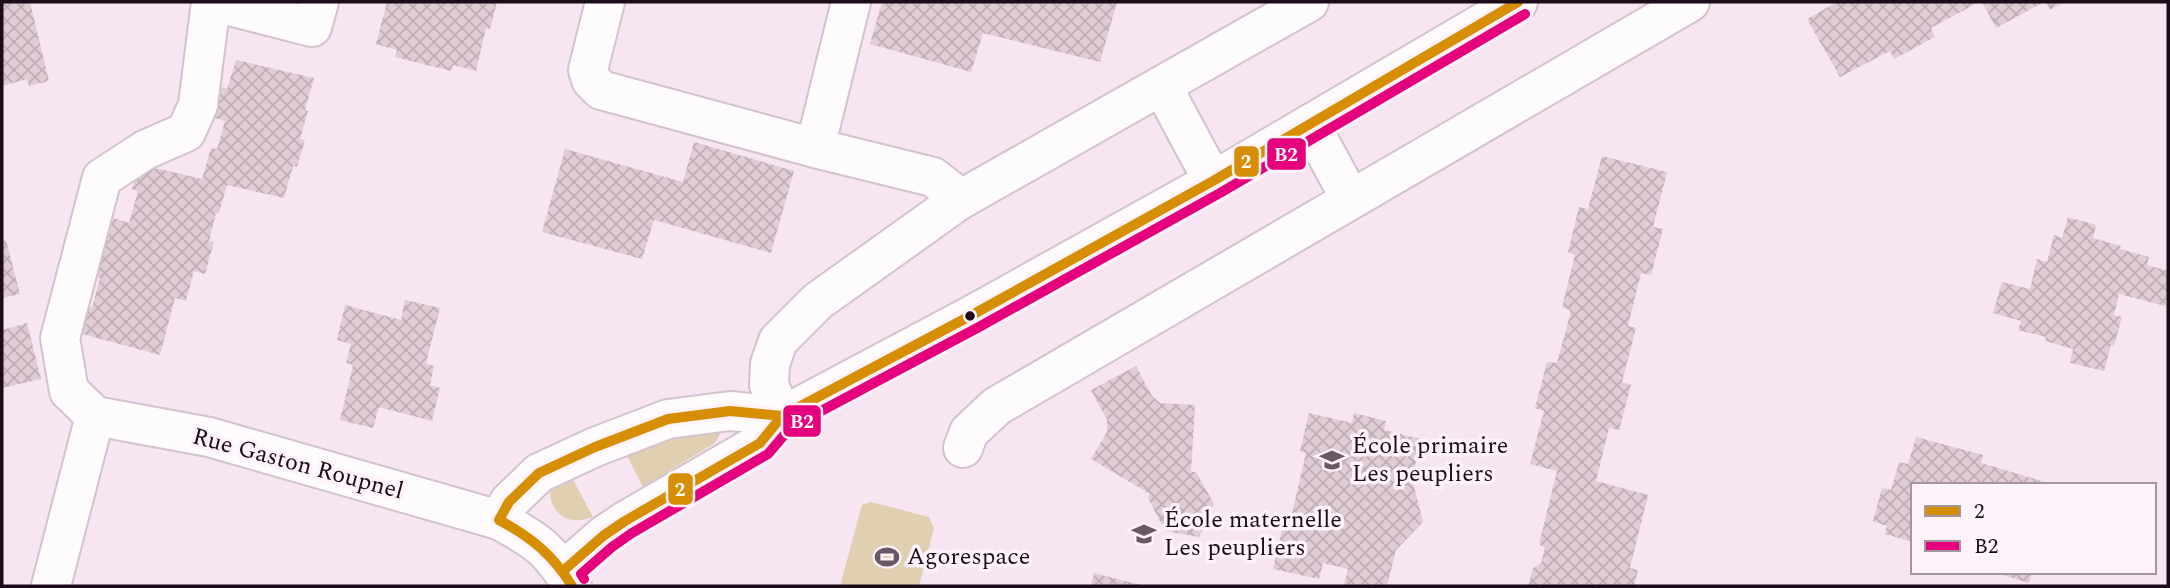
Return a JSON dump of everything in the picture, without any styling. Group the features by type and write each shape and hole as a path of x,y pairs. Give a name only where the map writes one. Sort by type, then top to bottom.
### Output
{"street":[{"path":"51,586 94,416 69,391 60,338 102,178 145,150 186,132 198,105 213,2 312,27 319,2"},
{"path":"605,2 588,70 591,80 601,90 933,177 951,191 958,201"},
{"path":"815,148 851,2"},
{"path":"568,579 603,536 760,443 782,416 972,315 1213,181 1518,2"},
{"path":"963,448 968,432 997,406 1690,2"},
{"path":"782,416 769,385 770,365 778,341 818,301 958,201 1162,86 1285,7"},
{"path":"1162,86 1213,181"},
{"path":"1310,124 1350,198"},
{"path":"499,520 509,502 540,473 595,447 668,419 730,411 782,416"},
{"name":"Rue Gaston Roupnel","path":"94,416 209,437 499,520 536,539 568,579"}],"shaded area":[{"path":"717,429 720,434 715,443 643,487 625,452 671,437"},
{"path":"569,472 593,517 569,519 555,509 550,496 551,488"},
{"name":"Agorespace","path":"871,502 929,517 934,528 919,586 840,586 862,505"}],"building":[{"path":"2,2 30,2 49,81 29,86 27,79 2,86"},
{"path":"387,2 497,2 490,29 486,28 476,71 453,65 451,71 395,57 397,50 376,44"},
{"path":"882,2 1117,2 1100,62 983,33 971,72 870,44"},
{"path":"1837,2 1979,2 1931,28 1935,37 1894,59 1890,51 1840,77 1807,19"},
{"path":"1982,2 2044,2 1996,28"},
{"path":"2046,2 2064,2 2050,10"},
{"path":"236,60 314,78 300,139 305,140 297,167 293,166 284,198 227,185 209,241 214,242 205,274 194,271 186,301 175,298 160,355 82,334 89,307 92,308 100,278 97,276 113,218 129,223 138,191 132,189 139,164 202,179 211,148 217,149 225,121 215,118 222,87 227,89"},
{"path":"694,142 794,171 771,253 654,220 642,259 542,232 565,149 683,182"},
{"path":"1602,156 1667,172 1653,227 1663,229 1651,275 1641,273 1628,326 1636,328 1622,382 1631,385 1619,430 1609,428 1596,481 1648,495 1630,568 1638,570 1634,586 1528,586 1533,568 1541,563 1545,548 1539,544 1557,471 1530,464 1544,411 1535,408 1547,362 1557,363 1570,315 1570,310 1562,307 1575,255 1568,252 1579,207 1588,209"},
{"path":"2068,217 2096,225 2093,238 2149,257 2147,265 2168,271 2165,306 2119,294 2114,315 2122,317 2104,371 2070,363 2073,349 2045,341 2046,337 2018,330 2021,321 1993,313 2002,282 2030,289 2037,259 2047,262 2054,235 2062,238"},
{"path":"6,240 20,294 2,298 2,241"},
{"path":"405,300 440,308 426,363 434,366 430,385 440,388 432,421 379,407 373,428 340,420 353,365 346,363 351,344 337,340 345,305 401,320"},
{"path":"27,323 41,379 2,388 2,330"},
{"path":"1136,366 1152,396 1160,403 1195,405 1191,472 1196,472 1214,504 1199,537 1165,531 1148,498 1150,494 1091,459 1107,432 1107,420 1091,390"},
{"path":"1309,413 1352,423 1354,413 1386,421 1384,430 1421,439 1412,479 1423,522 1396,550 1387,586 1344,585 1348,569 1323,563 1319,579 1273,569 1282,530 1288,531 1306,453 1300,451"},
{"path":"1916,437 1983,455 1981,463 2048,483 1911,483 1911,541 1885,534 1887,526 1873,521 1882,488 1891,490 1899,462 1908,464"},
{"path":"1094,573 1141,585 1141,586 1091,586"},
{"path":"2000,574 2031,574 2029,583"}],"transit line":[{"name":"2","path":"572,586 540,548 499,520 509,502 539,473 595,447 668,419 730,411 782,416 972,315 1213,181 1518,2"},
{"name":"B2","path":"584,579 581,574 612,547 768,454 791,427 979,327 1220,193 1525,14"},
{"name":"2","path":"563,571 603,536 625,521 760,443 782,416 797,408"}],"place":[{"name":"École primaire Les peupliers","path":"1332,460"},
{"name":"École maternelle Les peupliers","path":"1144,534"},
{"name":"Agorespace","path":"887,557"}]}
